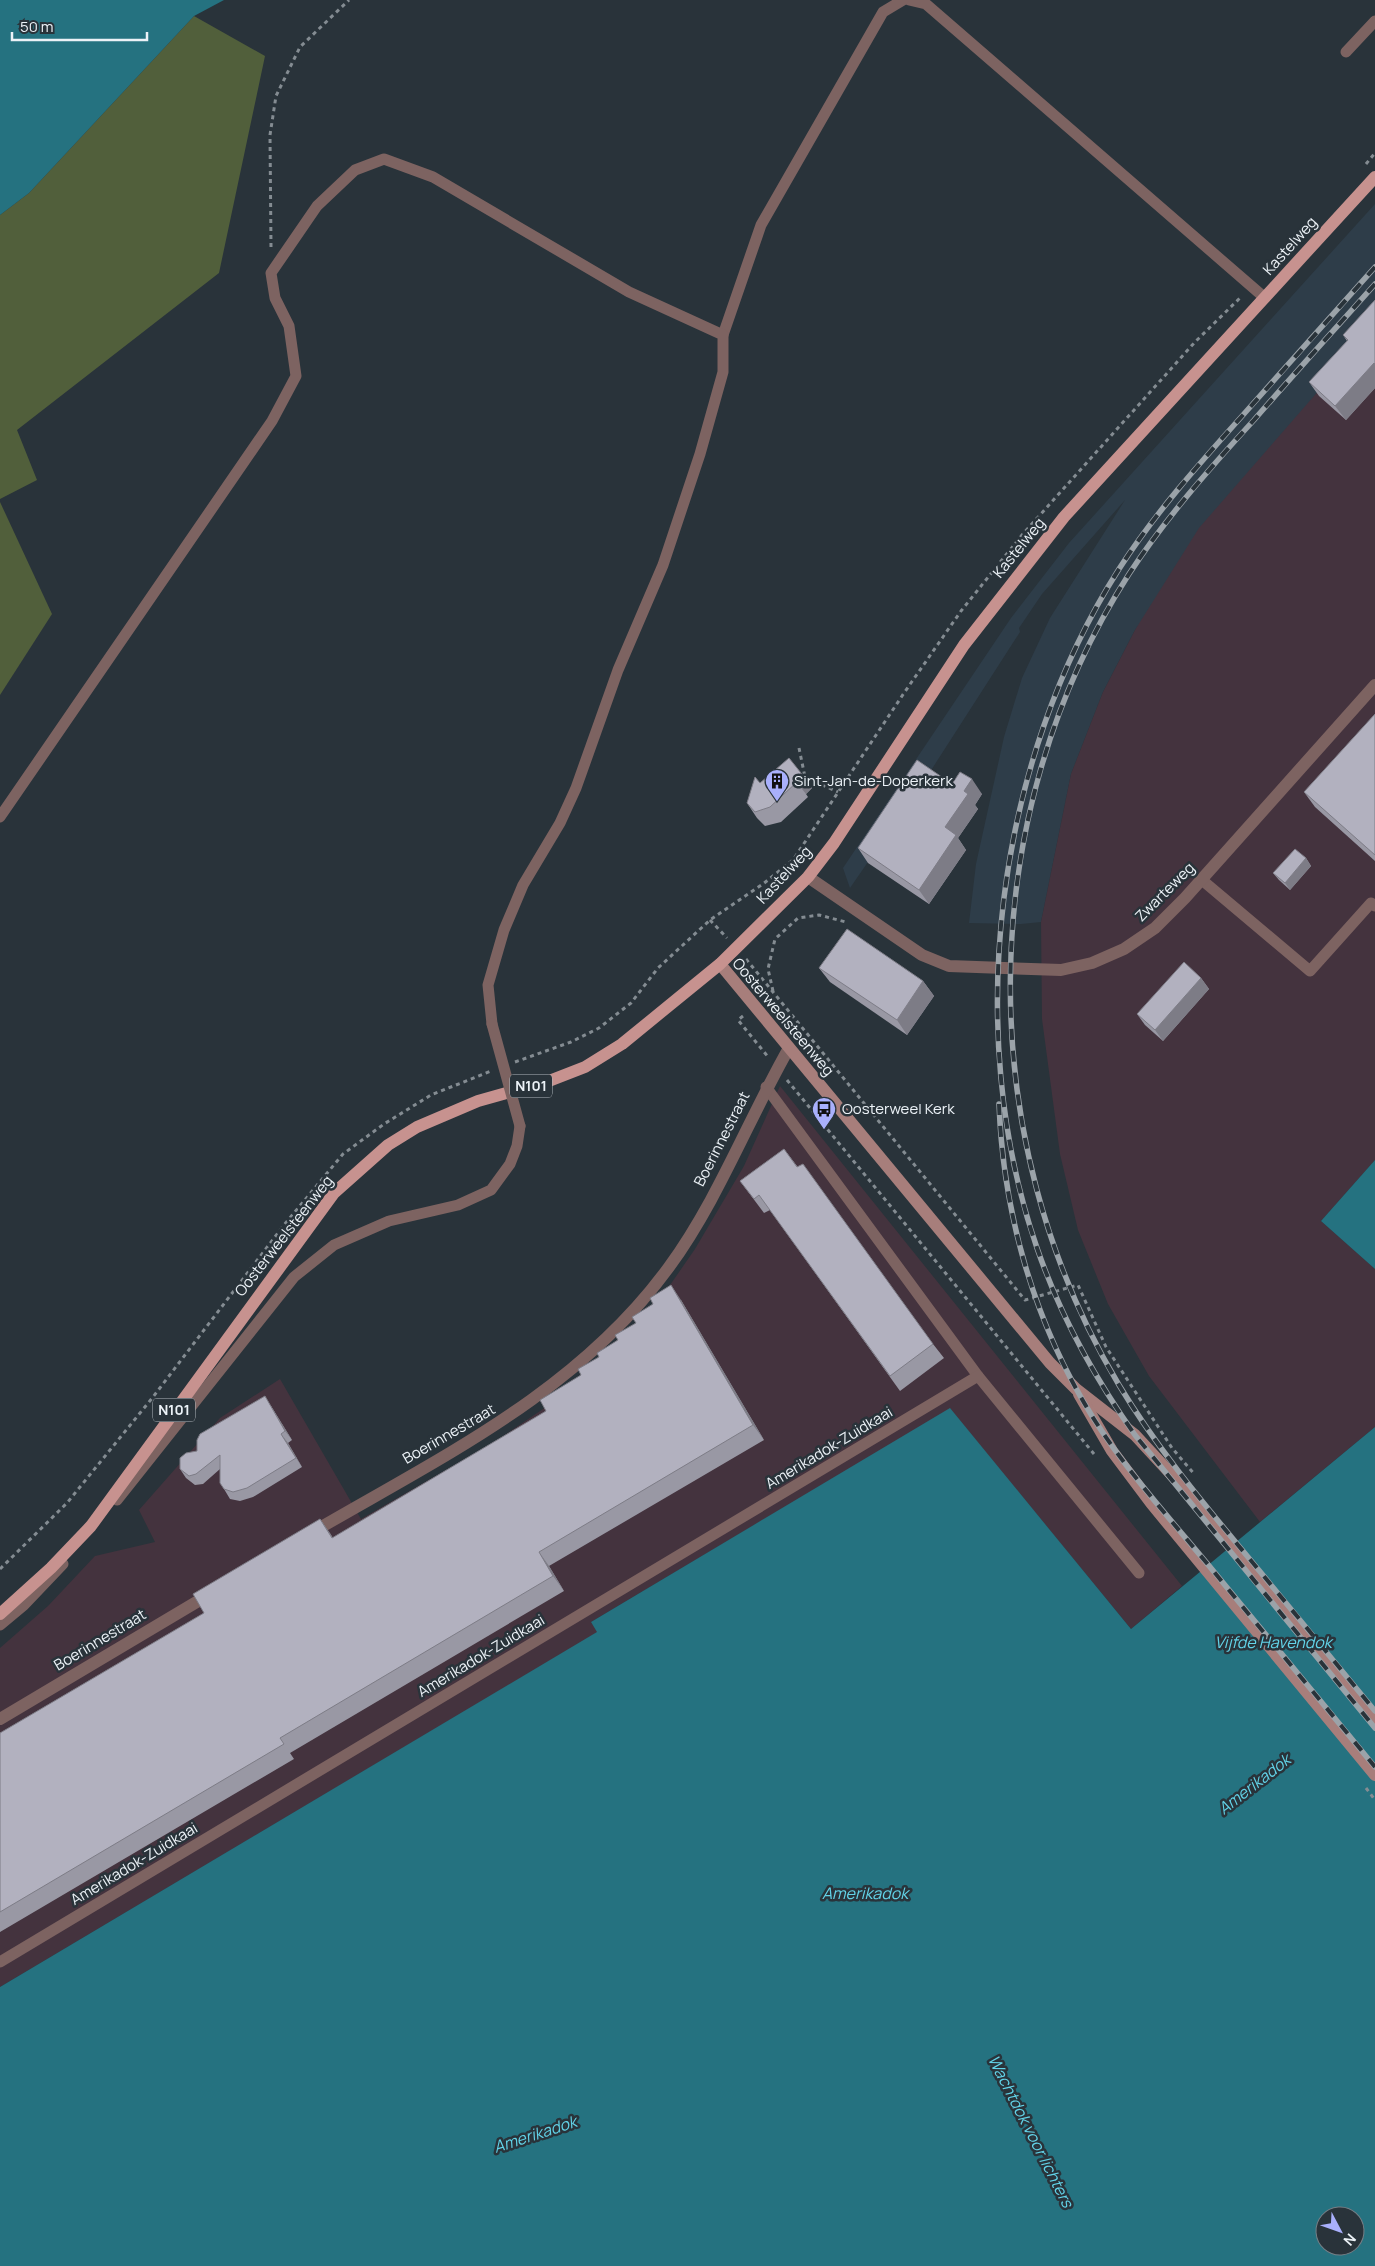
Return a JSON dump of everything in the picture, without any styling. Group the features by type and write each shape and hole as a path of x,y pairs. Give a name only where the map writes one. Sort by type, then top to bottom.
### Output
{"main road":[{"name":"Kastelweg","path":"720,964 808,877 834,844 964,646 1064,518 1375,177"},
{"name":"Oosterweelsteenweg","path":"0,1614 51,1568 91,1526 334,1193 360,1169 388,1145 417,1127 478,1102 549,1081 585,1067 622,1044 720,964 1050,1363 1076,1388 1135,1435 1208,1516 1375,1720"},
{"name":"Oosterweelsteenweg","path":"1076,1388 1112,1451 1180,1539 1375,1775"}],"street":[{"name":"Zwarteweg","path":"808,877 922,955 949,966 1061,970 1092,963 1124,949 1155,928 1202,880 1375,685"},
{"name":"Boerinnestraat","path":"302,1539 511,1416 569,1373 605,1342 643,1302 670,1266 698,1222 766,1087 789,1048"},
{"name":"Boerinnestraat","path":"0,1718 219,1588"}],"lane":[{"path":"0,1625 24,1605 89,1537 178,1420 294,1277 334,1245 389,1221 458,1205 491,1190 510,1164 517,1146 520,1126 492,1024 488,985 504,930 523,885 560,823 576,788 618,670 663,565 700,454 723,372 723,335 761,226 883,12 903,0"},
{"path":"909,0 926,4 1264,298"},
{"path":"1346,52 1375,21"},
{"path":"0,818 272,421 296,376 289,326 275,298 271,273 317,206 355,170 384,158 433,177 629,292 723,335"},
{"path":"1202,880 1310,971 1371,903 1375,906"},
{"path":"766,1087 978,1376 1140,1573"},
{"name":"Amerikadok-Zuidkaai","path":"0,1962 978,1376"}],"path":[{"path":"271,273 270,135 276,96 300,47 350,0"},
{"path":"799,748 805,777 838,792"},
{"path":"852,922 819,915 798,918 775,939 768,969 773,992 1025,1300 1078,1285 1106,1347 1126,1380 1172,1448 1196,1477"},
{"path":"508,1064 571,1042 599,1028 631,1003 658,968 710,920"},
{"path":"738,1020 1095,1454"},
{"path":"0,1569 68,1503 153,1397 284,1226 344,1154 384,1124 431,1095 499,1068"}],"shaded area":[{"path":"1375,204 1375,326 1135,630 1103,692 1071,774 1041,922 1021,924 969,923 976,864 1004,737 1022,678 1050,618 1125,500 1042,594 1019,628 1020,632 928,775 850,888 843,868 1011,618 1069,543"},
{"path":"1375,326 1375,1160 1321,1221 1375,1269 1375,1427 1260,1522 1149,1376 1108,1304 1078,1230 1060,1154 1042,1019 1041,922 1071,774 1103,692 1135,630 1199,528"},
{"path":"780,1086 1182,1586 1131,1629 950,1409 591,1622 598,1632 0,1987 0,1648 48,1606 95,1556 155,1542 139,1510 220,1418 280,1379 361,1519 493,1443 546,1407 631,1332 668,1288 695,1249 744,1166"}],"green space":[{"path":"194,16 265,56 219,273 17,430 37,480 0,499 0,215 29,193"},
{"path":"0,502 52,614 0,695"}],"water":[{"path":"0,0 224,0 194,16 29,193 0,215"},
{"path":"1375,1160 1375,1269 1321,1221"},
{"name":"Amerikadok","path":"950,1408 1131,1629 1375,1427 1375,2266 0,2266 0,1987 597,1632 591,1622"}],"building":[{"path":"1375,300 1375,364 1335,406 1309,382 1348,340 1343,335"},
{"path":"1375,714 1375,855 1304,792"},
{"path":"789,758 801,773 795,780 797,782 770,807 755,812 747,803 755,777 760,783"},
{"path":"917,760 952,784 960,772 972,779 964,791 968,794 945,827 956,835 919,890 858,848"},
{"path":"1295,849 1306,858 1285,883 1273,873"},
{"path":"847,929 923,981 897,1020 819,968"},
{"path":"1184,962 1201,978 1155,1030 1137,1014"},
{"path":"784,1149 797,1167 803,1164 933,1344 890,1376 759,1195 754,1199 740,1181"},
{"path":"671,1285 753,1425 539,1552 553,1576 280,1738 284,1744 0,1912 0,1733 204,1613 193,1594 320,1519 332,1538 546,1411 540,1400 581,1375 578,1369 599,1357 597,1353 618,1340 615,1335 636,1323 632,1317 653,1304 650,1298"},
{"path":"265,1396 285,1431 281,1434 296,1458 247,1488 233,1492 224,1489 220,1483 220,1455 196,1474 189,1476 180,1469 180,1458 186,1453 197,1451 197,1440 200,1434"}],"railway":[{"path":"1375,267 1210,452 1162,509 1119,569 1077,645 1044,726 1019,811 1004,899 998,989 1001,1078 1014,1164 1037,1248 1056,1297 1079,1345 1135,1435 1375,1728"},
{"path":"1375,284 1221,457 1173,514 1129,574 1078,668 1041,768 1019,872 1010,978 1016,1085 1037,1189 1071,1290 1119,1385 1162,1450 1375,1711"},
{"path":"999,1104 1007,1186 1025,1266 1038,1305 1054,1343 1092,1416 1135,1477 1375,1767"}],"place":[{"name":"Sint-Jan-de-Doperkerk","path":"777,802"},
{"name":"Oosterweel Kerk","path":"824,1130"}],"water label":[{"name":"Vijfde Havendok","path":"1273,1642"},
{"name":"Wachtdok voor lichters","path":"1031,2131"}]}
